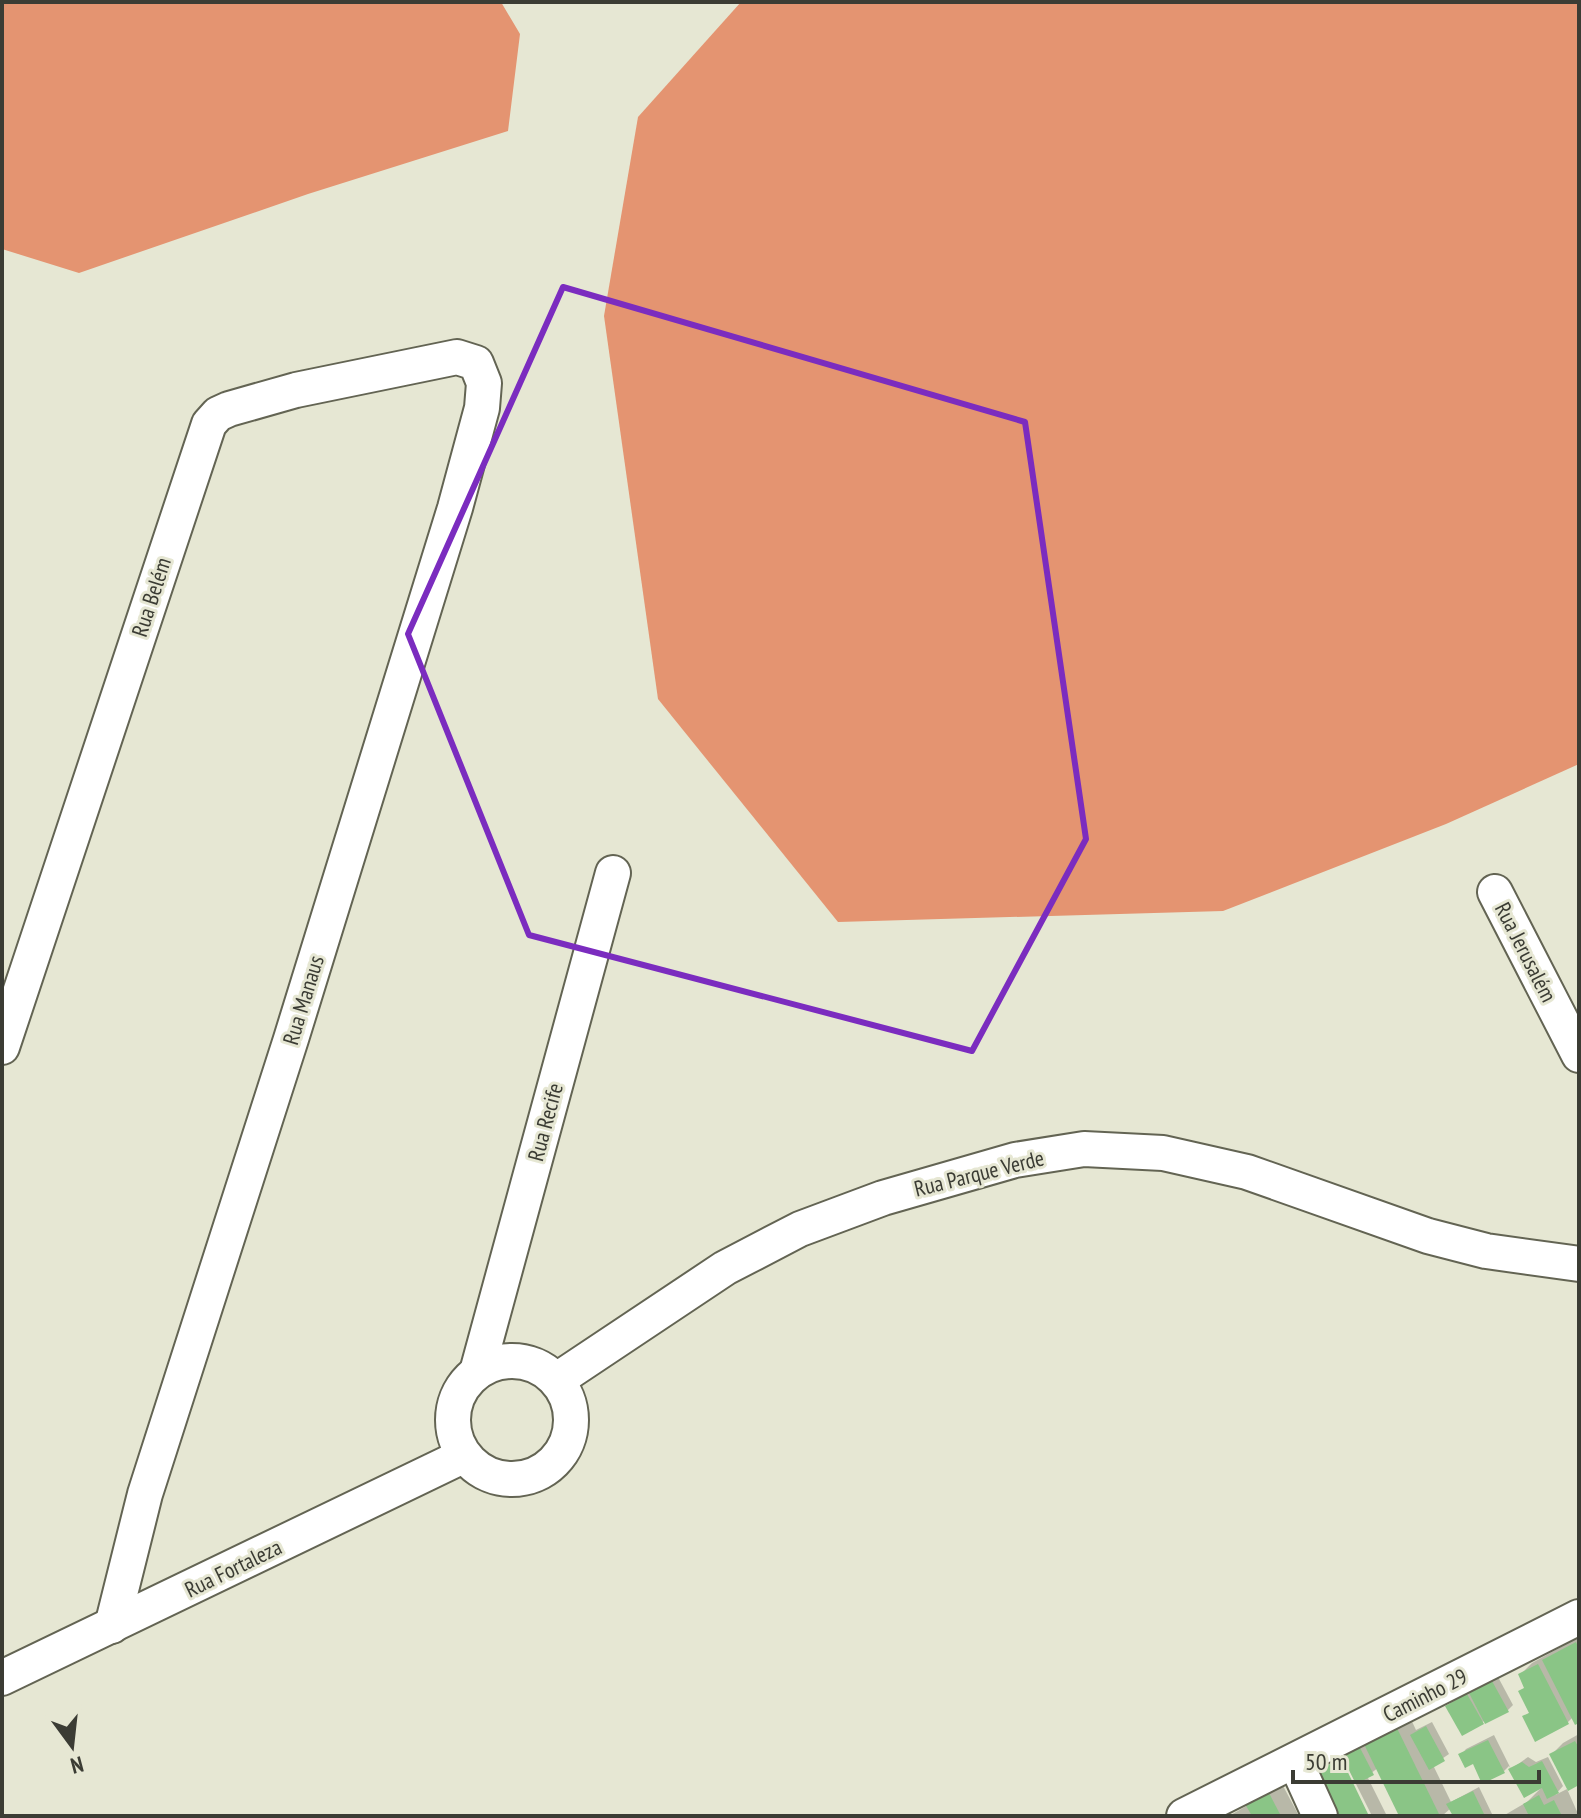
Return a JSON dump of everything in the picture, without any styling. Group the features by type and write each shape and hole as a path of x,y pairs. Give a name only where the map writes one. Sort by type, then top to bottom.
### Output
{"street":[{"name":"Rua Belém","path":"2,1047 209,424 218,414 229,409 296,390 457,357 476,363 482,372"},
{"name":"Rua Manaus","path":"112,1626 145,1494 296,1024 455,508 482,408 482,372"},
{"name":"Rua Recife","path":"477,1372 613,873"},
{"name":"Rua Jerusalém","path":"1495,892 1579,1055"},
{"name":"Rua Parque Verde","path":"557,1380 725,1268 800,1229 883,1198 1015,1160 1084,1149 1163,1153 1247,1172 1428,1236 1486,1251 1579,1264"},
{"path":"519,1361 539,1367 557,1380 571,1409 568,1441 550,1467 520,1480 488,1475 463,1456 452,1426 457,1396 477,1372 497,1363 519,1361"},
{"name":"Rua Fortaleza","path":"2,1678 463,1456"},
{"name":"Caminho 29","path":"1184,1816 1579,1617"},
{"path":"1295,1761 1320,1816"}],"highlighted area":[{"path":"563,287 1025,422 1086,839 972,1051 529,935 408,634"}],"shaded area":[{"path":"2,2 501,2 520,34 508,131 308,194 79,273 2,249"},
{"path":"741,2 1579,2 1579,764 1446,824 1223,911 838,922 658,699 604,316 638,117"}],"building":[{"path":"1576,1642 1579,1649 1579,1723 1575,1725 1542,1660"},
{"path":"1538,1664 1569,1724 1535,1742 1522,1716 1529,1713 1518,1691 1524,1688 1518,1674"},
{"path":"1492,1681 1509,1712 1485,1724 1469,1693"},
{"path":"1467,1694 1484,1724 1462,1736 1445,1706"},
{"path":"1394,1722 1440,1816 1399,1816 1361,1738"},
{"path":"1426,1726 1445,1761 1429,1770 1410,1735"},
{"path":"1488,1740 1505,1773 1482,1784 1473,1764 1465,1768 1458,1754"},
{"path":"1575,1741 1579,1748 1579,1785 1568,1791 1549,1754"},
{"path":"1358,1744 1374,1775 1356,1784 1340,1752"},
{"path":"1322,1758 1326,1766 1341,1758 1369,1816 1325,1816 1301,1768"},
{"path":"1542,1761 1559,1793 1547,1799 1542,1788 1524,1798 1508,1769 1522,1762 1529,1767"},
{"path":"1473,1791 1485,1816 1453,1816 1446,1804"},
{"path":"1269,1793 1281,1816 1252,1816 1245,1804"},
{"path":"1539,1795 1544,1805 1554,1800 1562,1816 1529,1816 1523,1804"}]}
